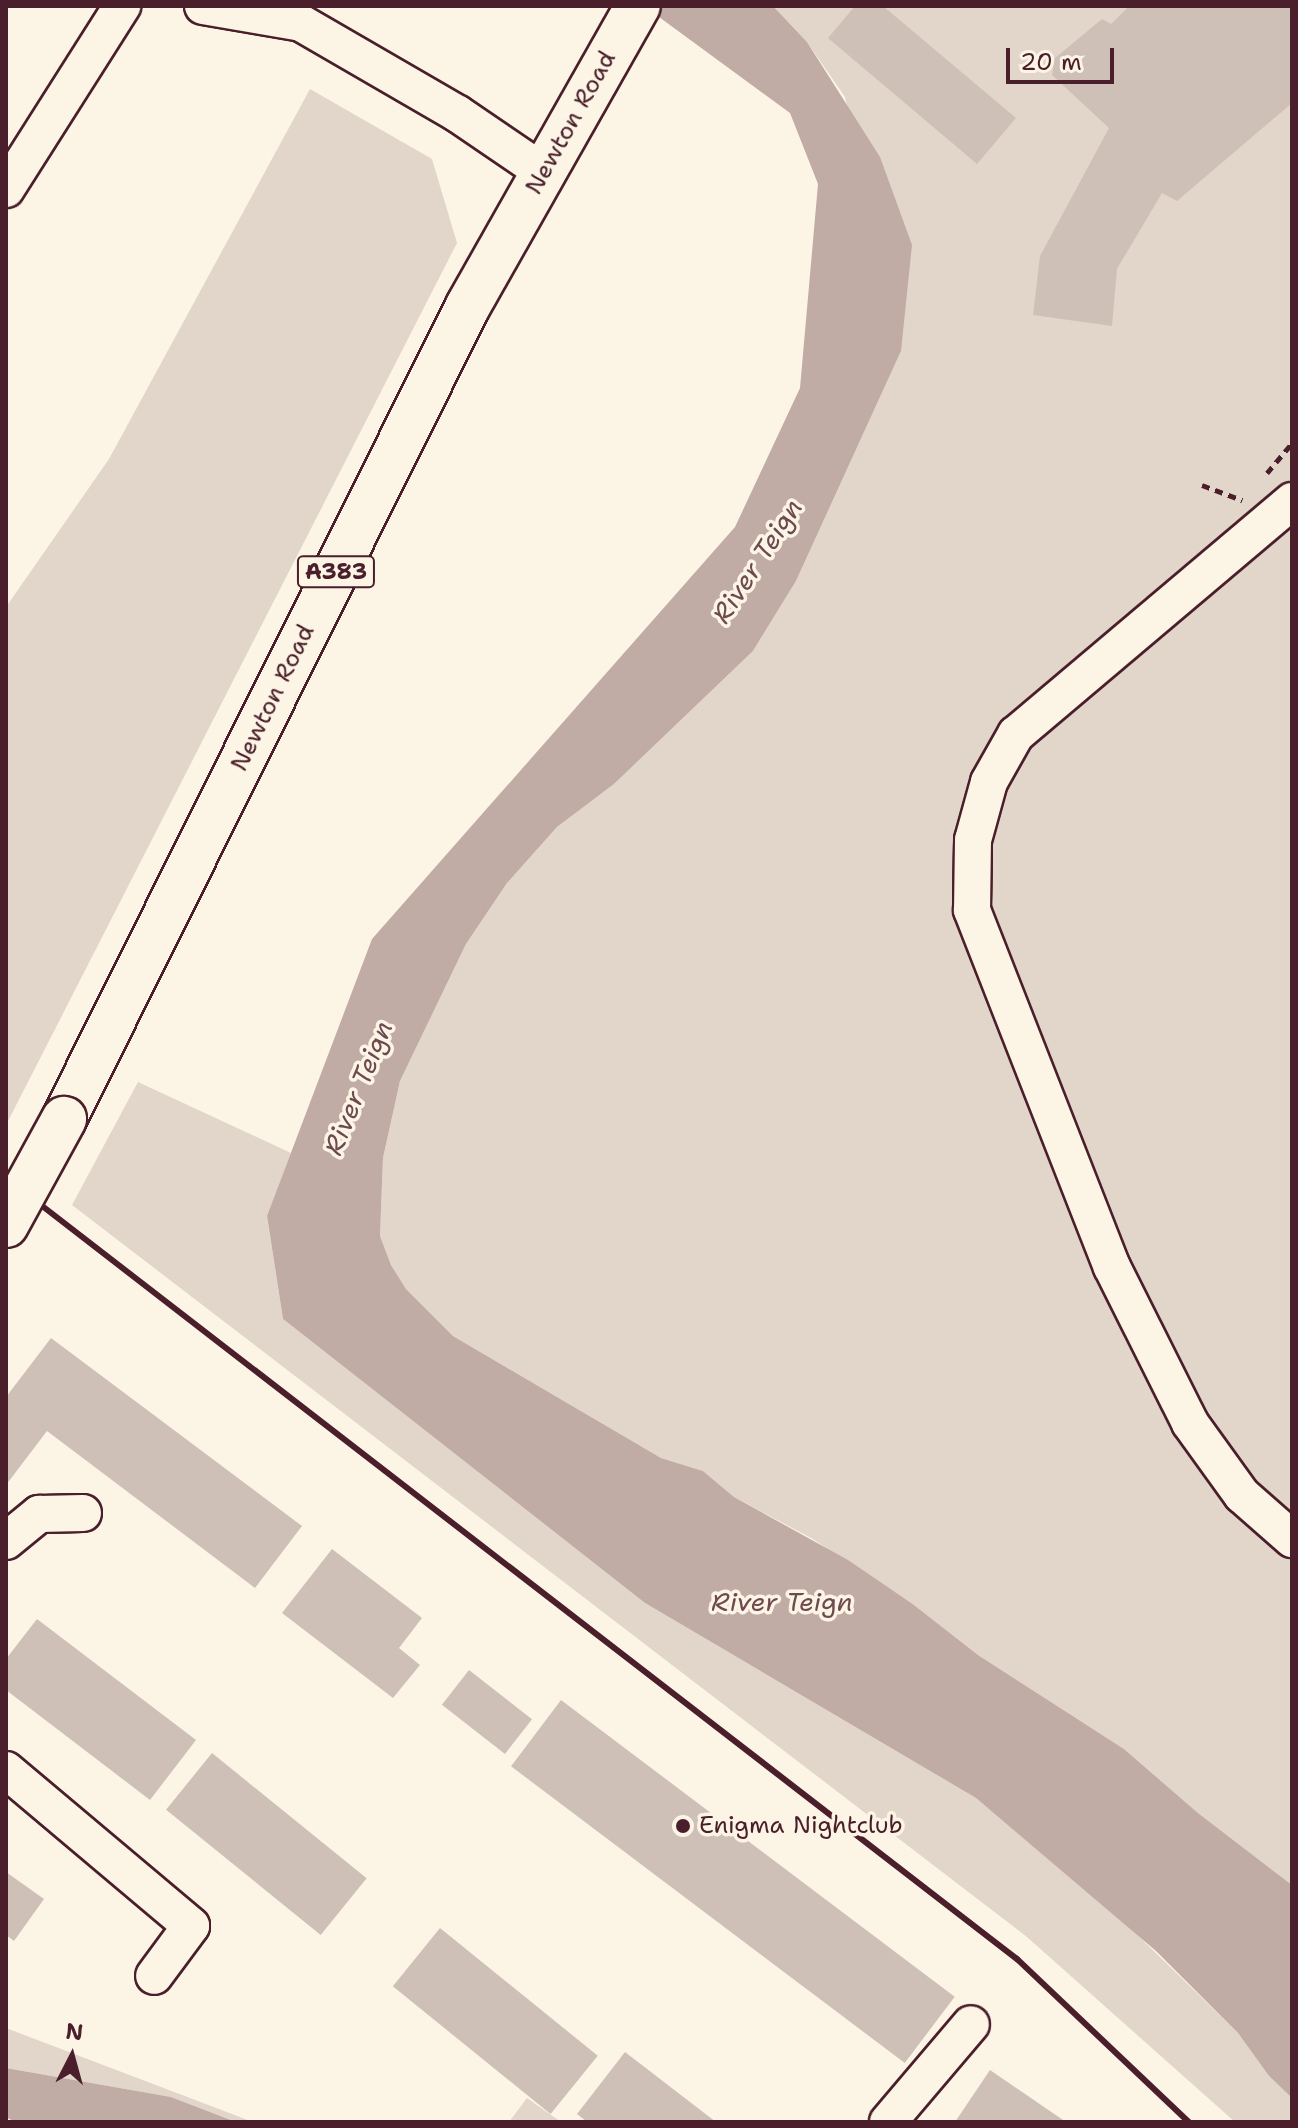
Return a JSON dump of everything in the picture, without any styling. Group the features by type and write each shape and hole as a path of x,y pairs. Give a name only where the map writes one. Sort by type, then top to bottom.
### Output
{"main road":[{"name":"Newton Road","path":"6,1225 64,1119 460,320 630,19"}],"street":[{"path":"6,189 122,6"},
{"path":"203,6 301,23 458,114 543,172"},
{"path":"1292,501 1016,734 989,782 973,840 972,910 1112,1267 1190,1423 1242,1495 1292,1539"},
{"path":"6,1541 39,1514 83,1513"},
{"path":"6,1770 191,1926 154,1976"},
{"path":"888,2122 971,2024"}],"path":[{"path":"1263,477 1292,443"},
{"path":"1202,485 1243,500 1253,489"}],"shaded area":[{"path":"773,6 1292,6 1292,1885 1198,1813 1124,1749 978,1655 914,1605 811,1538 734,1497 703,1471 661,1458 453,1336 406,1289 391,1265 380,1236 383,1158 400,1081 466,944 507,883 557,827 614,784 753,651 796,581 901,351 845,97 807,42"},
{"path":"310,89 432,159 457,243 6,1125 6,607 109,459"},
{"path":"138,1082 291,1153 267,1217 283,1319 645,1603 976,1798 1125,1923 1238,2033 1269,2076 1292,2098 1292,2122 1235,2122 1027,1937 72,1205"},
{"path":"6,2028 253,2122 236,2122 171,2097 6,2068"},
{"path":"527,2098 561,2122 509,2122"}],"water":[{"name":"River Teign","path":"644,6 773,6 807,42 880,157 912,245 901,351 796,581 753,651 614,784 557,827 507,883 466,944 400,1081 383,1158 380,1236 391,1265 406,1289 453,1336 661,1458 703,1471 734,1497 848,1560 914,1605 978,1655 1124,1749 1198,1813 1292,1885 1292,2098 1269,2076 1238,2033 1156,1951 976,1798 645,1603 283,1319 267,1216 372,939 735,527 800,388 818,184 790,113"},
{"path":"6,2068 171,2097 236,2122 15,2122 6,2117"}],"building":[{"path":"855,6 883,6 1016,118 977,164 828,38"},
{"path":"1129,6 1292,6 1292,103 1177,201 1162,193 1117,269 1112,326 1033,315 1040,256 1109,128 1052,75 1055,58 1102,19 1111,24"},
{"path":"51,1338 302,1526 255,1588 47,1431 6,1485 6,1397"},
{"path":"332,1549 422,1618 399,1648 420,1665 393,1698 282,1613"},
{"path":"37,1619 196,1740 150,1800 6,1690 6,1659"},
{"path":"469,1670 532,1719 505,1754 442,1705"},
{"path":"561,1700 955,1997 905,2063 511,1766"},
{"path":"212,1753 367,1878 321,1935 166,1810"},
{"path":"6,1872 44,1899 14,1941 6,1935"},
{"path":"440,1928 598,2056 551,2114 393,1986"},
{"path":"625,2052 716,2122 587,2122 577,2114"},
{"path":"990,2070 1066,2122 955,2122"}],"railway":[{"path":"6,1178 1017,1959 1189,2122"}],"place":[{"name":"Enigma Nightclub","path":"683,1826"}]}
